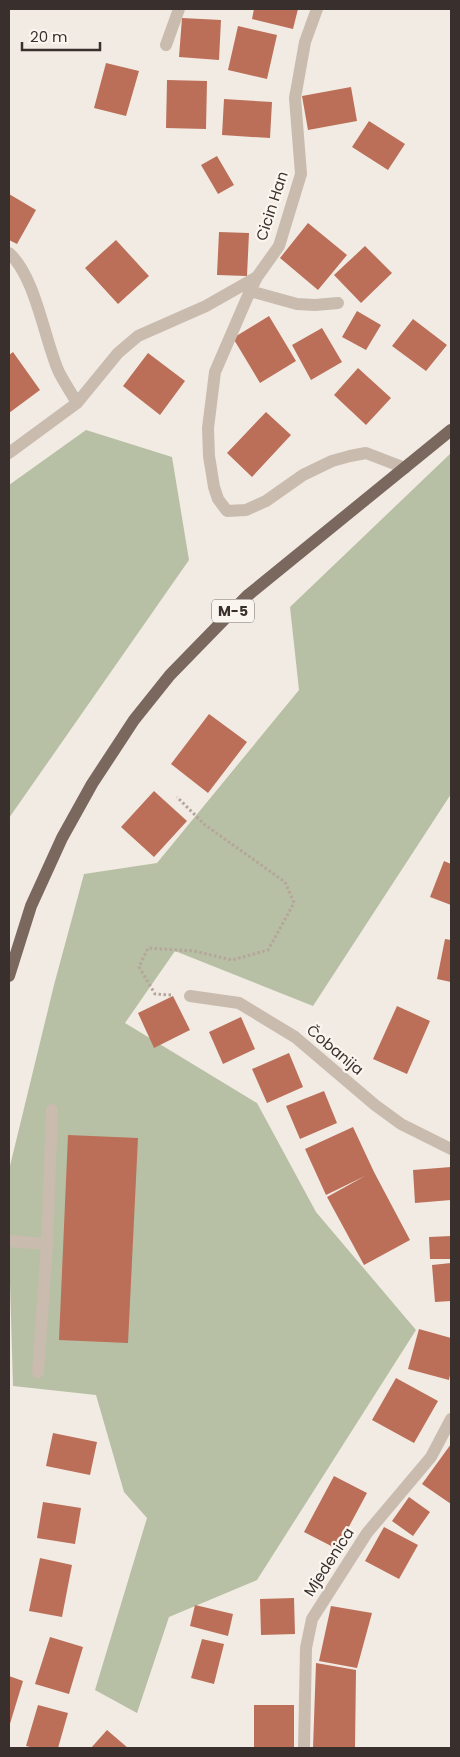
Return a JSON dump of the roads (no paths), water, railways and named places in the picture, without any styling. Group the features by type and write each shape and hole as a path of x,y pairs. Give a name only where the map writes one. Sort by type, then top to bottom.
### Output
{"main road":[{"name":"M-5","path":"9,976 31,906 62,838 92,784 134,720 176,668 247,596 451,430"}],"street":[{"path":"166,45 179,9"},
{"name":"Cicin Han","path":"9,454 77,403 118,353 138,336 206,306 258,276 279,246 301,174 295,98 305,42 317,9"},
{"path":"9,253 17,260 30,289 58,370 77,403"},
{"path":"258,276 215,372 208,428 209,456 214,487 218,499 227,511 246,510 266,501 303,475 332,461 350,456 366,453 405,468"},
{"path":"250,291 297,304 338,303"},
{"name":"Čobanija","path":"190,996 239,1003 295,1037 375,1105 401,1124 451,1149"},
{"path":"38,1372 47,1244 52,1110"},
{"path":"9,1240 47,1244"},
{"name":"Mjedenica","path":"304,1748 306,1648 312,1620 368,1533 431,1457 451,1419"}]}
